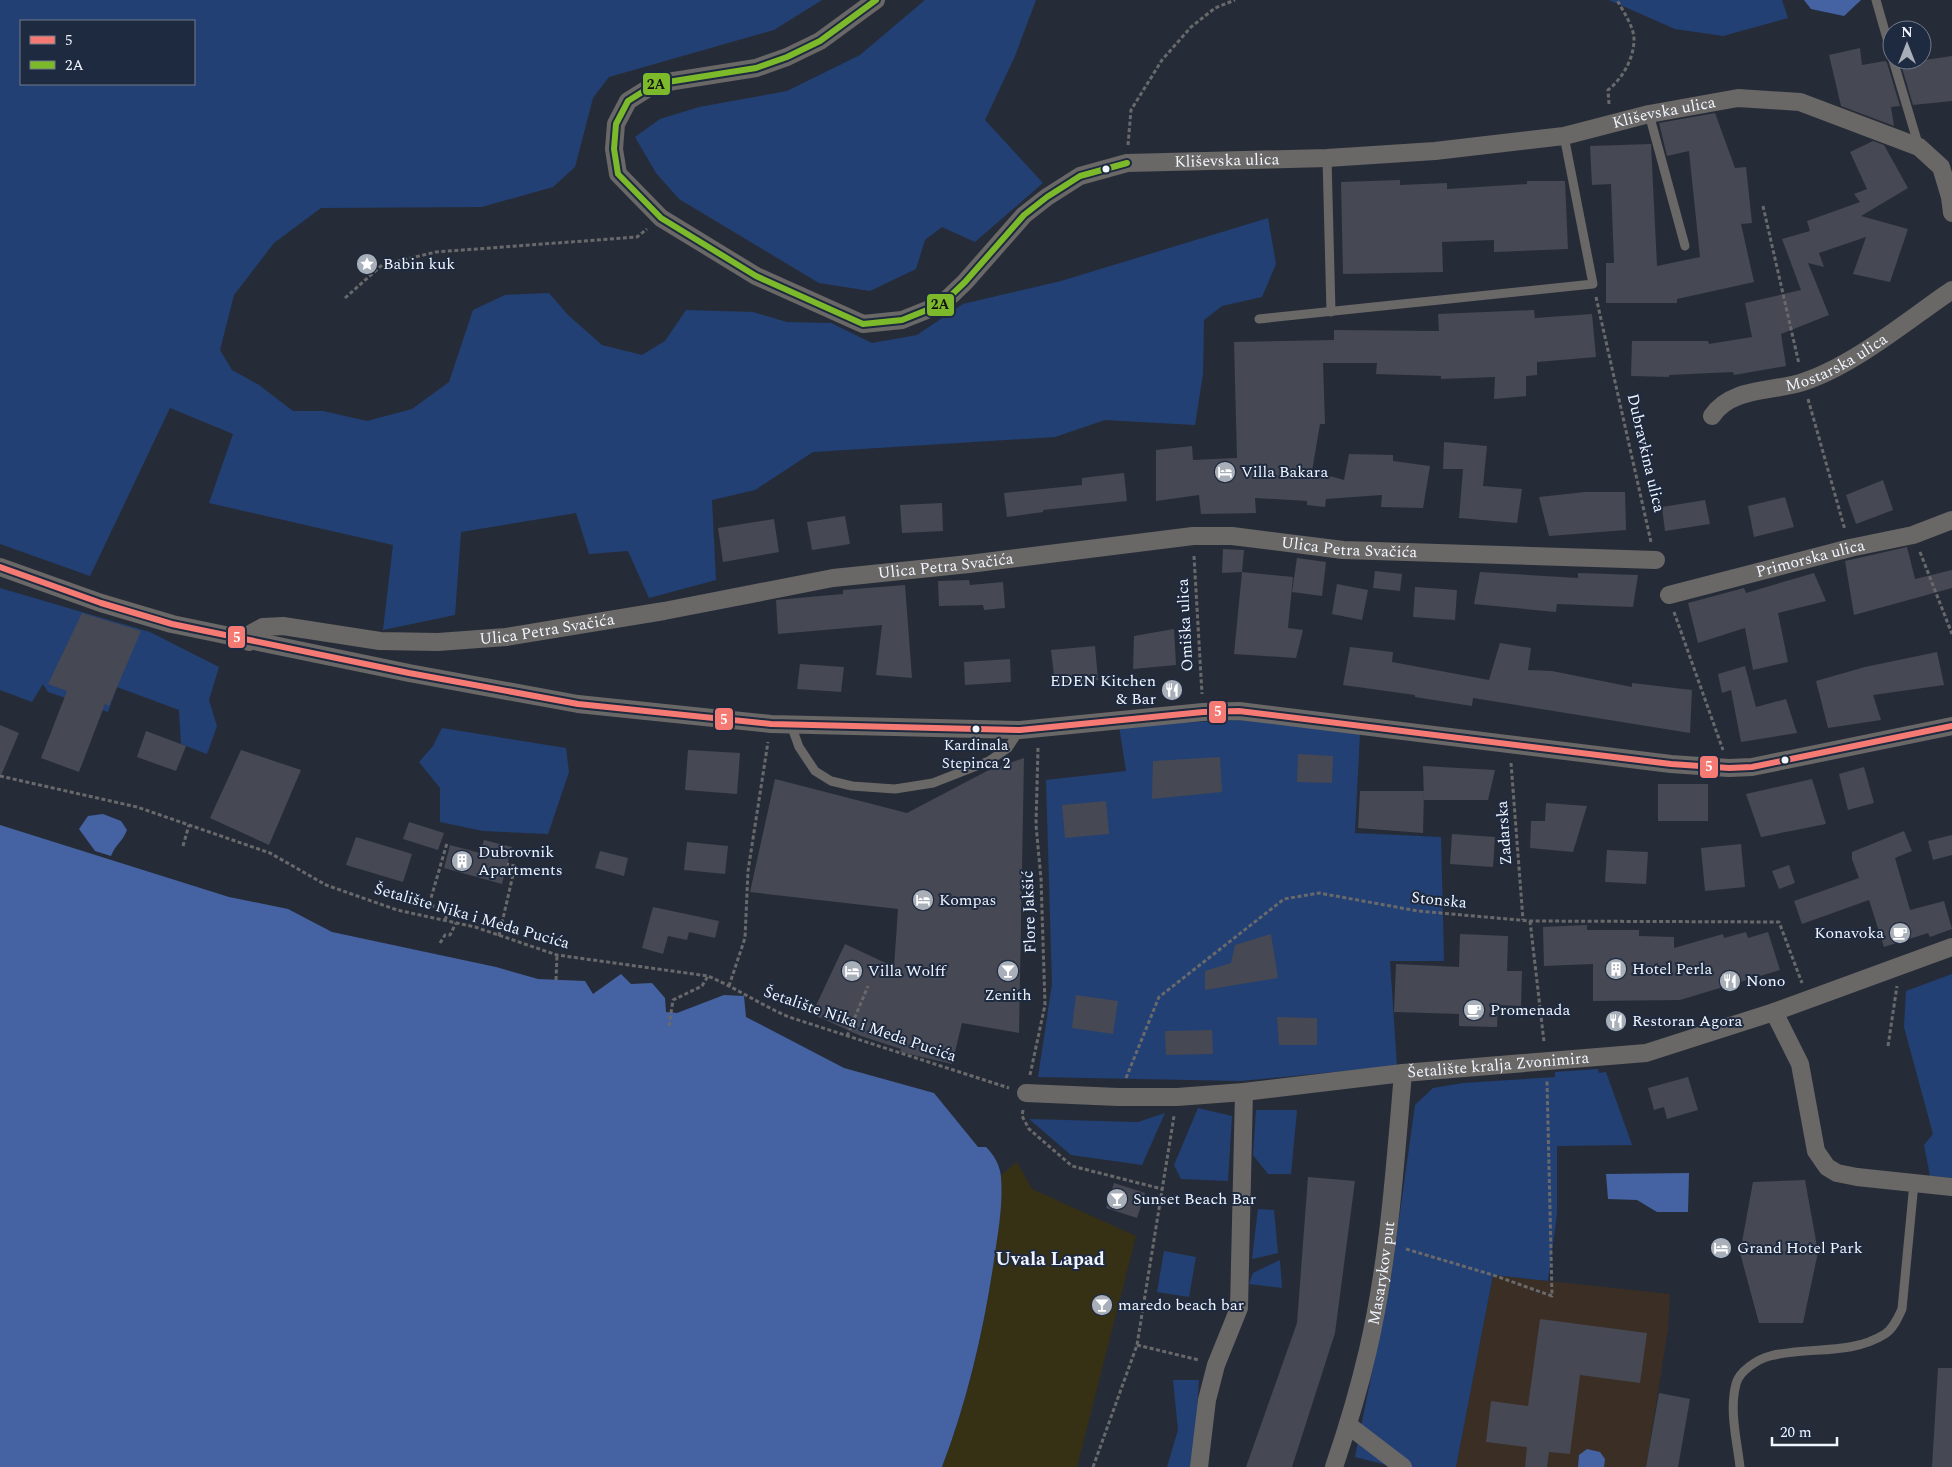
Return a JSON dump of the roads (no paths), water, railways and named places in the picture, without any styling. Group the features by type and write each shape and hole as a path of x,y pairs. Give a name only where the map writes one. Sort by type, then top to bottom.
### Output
{"street":[{"name":"Kliševska ulica","path":"876,0 820,41 787,57 756,68 655,84 628,100 616,124 614,149 618,174 661,218 756,276 863,324 902,320 942,304 966,282 1024,215 1080,176 1127,164 1328,158 1435,151 1564,136 1649,114 1738,98 1800,102 1919,147 1941,167 1952,213"},
{"name":"Mostarska ulica","path":"1712,416 1719,406 1735,397 1804,382 1852,359 1952,290"},
{"name":"Primorska ulica","path":"1669,595 1850,548 1913,535 1952,520"},
{"name":"Ulica Petra Svačića","path":"249,642 252,633 263,628 283,626 380,641 438,642 506,637 664,611 832,578 969,564 1193,536 1232,536 1343,550 1656,560"},
{"path":"0,567 137,614 249,642 578,704 771,724 1020,730 1203,712 1239,711 1671,764 1729,768 1752,767 1952,726"},
{"name":"Šetalište kralja Zvonimira","path":"1026,1093 1118,1097 1177,1097 1244,1092 1546,1060 1646,1053 1774,1012 1952,947"},
{"path":"1774,1012 1800,1064 1816,1151 1820,1160 1837,1173 1952,1187"},
{"name":"Masarykov put","path":"1334,1467 1348,1425 1368,1350 1386,1244 1403,1074"},
{"path":"1199,1467 1206,1400 1216,1365 1239,1308 1244,1092"},
{"path":"1348,1425 1404,1467"}],"lane":[{"path":"1876,0 1882,21"},
{"path":"1896,70 1919,147"},
{"path":"1649,114 1685,246"},
{"path":"1259,319 1593,284 1564,136"},
{"path":"1328,158 1331,312"},
{"path":"791,725 799,747 816,771 831,781 852,786 895,789 933,783 989,761 1008,748 1020,730"},
{"path":"1740,1467 1732,1403 1736,1382 1749,1366 1769,1356 1852,1347 1886,1333 1896,1321 1902,1309 1914,1183"}],"place":[{"name":"Babin kuk","path":"367,264"},
{"name":"Villa Bakara","path":"1225,472"},
{"name":"EDEN Kitchen & Bar","path":"1172,690"},
{"name":"Kardinala Stepinca 2","path":"976,729"},
{"name":"Dubrovnik Apartments","path":"462,861"},
{"name":"Kompas","path":"923,900"},
{"name":"Konavoka","path":"1900,933"},
{"name":"Hotel Perla","path":"1616,969"},
{"name":"Villa Wolff","path":"852,971"},
{"name":"Zenith","path":"1008,971"},
{"name":"Nono","path":"1730,981"},
{"name":"Promenada","path":"1474,1010"},
{"name":"Restoran Agora","path":"1616,1021"},
{"name":"Sunset Beach Bar","path":"1117,1199"},
{"name":"Grand Hotel Park","path":"1721,1248"},
{"name":"maredo beach bar","path":"1102,1305"}],"district":[{"name":"Uvala Lapad","path":"1050,1259"}]}
